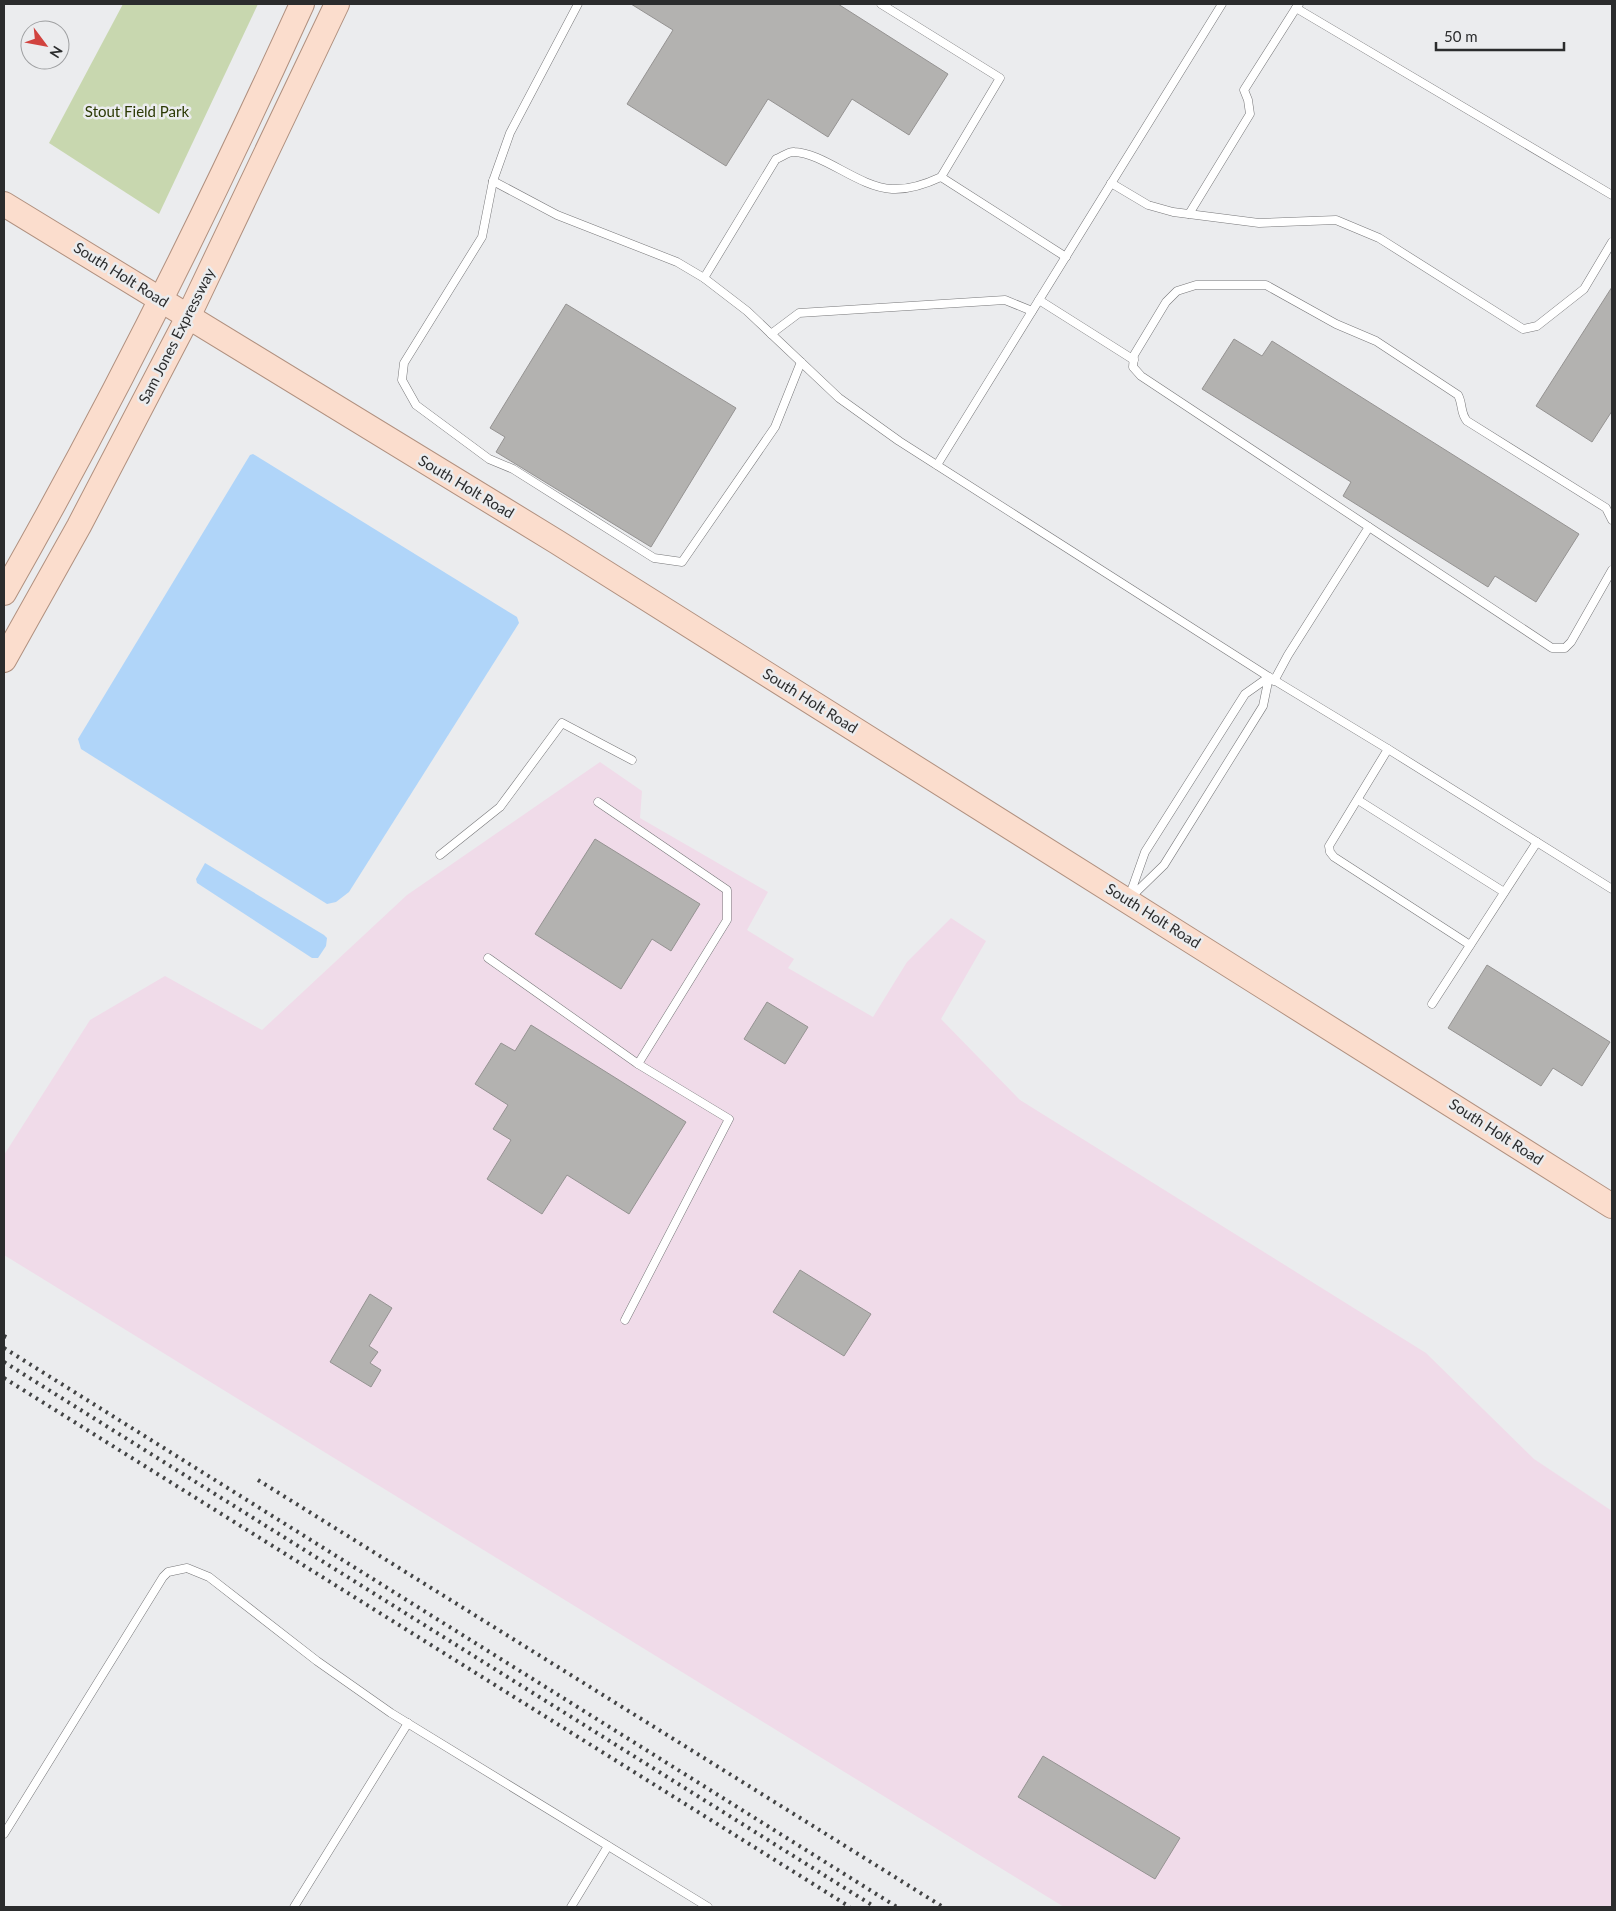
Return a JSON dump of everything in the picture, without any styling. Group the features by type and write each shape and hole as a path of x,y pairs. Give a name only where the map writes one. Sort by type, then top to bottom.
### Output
{"main road":[{"name":"Sam Jones Expressway","path":"4,593 67,479 160,299 302,4"},
{"name":"Sam Jones Expressway","path":"4,660 79,526 188,316 337,4"},
{"name":"South Holt Road","path":"4,204 565,548 1128,900 1612,1206"}],"lane":[{"path":"578,4 510,132 493,181 482,237 404,363 402,380 416,405 489,458 513,469 654,558 682,562 775,427 801,362"},
{"path":"704,278 776,159 793,151 808,155 870,185 893,190 923,185 941,177 1000,78 881,4"},
{"path":"937,465 1222,4"},
{"path":"1189,214 1250,114 1244,90 1297,6 1612,195"},
{"path":"941,177 1066,257"},
{"path":"493,181 557,215 676,262 704,278 747,311 839,398 937,465 1272,679 1388,748 1612,889"},
{"path":"1111,183 1148,205 1189,214 1259,223 1336,220 1380,238 1523,329 1537,326 1584,289 1612,242"},
{"path":"1612,520 1606,508 1467,421 1462,412 1461,401 1458,395 1376,341 1336,324 1266,285 1196,285 1177,292 1166,302 1134,355 1133,367 1141,376 1552,648 1565,648 1571,642 1612,570"},
{"path":"771,334 799,313 1005,300 1032,311"},
{"path":"1039,300 1134,360"},
{"path":"1128,900 1164,865 1263,706 1272,679 1369,526"},
{"path":"1128,900 1149,844 1245,694 1272,679"},
{"path":"440,855 500,807 562,723 632,760"},
{"path":"1388,748 1329,846 1330,852 1334,858 1470,945"},
{"path":"1358,800 1504,892"},
{"path":"598,802 727,890 727,920 638,1064"},
{"path":"1432,1004 1537,842"},
{"path":"488,958 638,1064 729,1119 625,1320"},
{"path":"4,1834 163,1577 168,1572 187,1568 220,1584 316,1661 408,1723 708,1907"},
{"path":"294,1907 408,1723"},
{"path":"571,1907 608,1846"}],"shaded area":[{"path":"600,762 642,791 640,818 768,892 747,930 794,959 788,968 873,1017 907,962 951,918 986,941 941,1019 1020,1100 1426,1353 1534,1459 1612,1511 1612,1907 1064,1907 4,1255 4,1155 90,1020 165,976 262,1030 407,895"}],"green space":[{"name":"Stout Field Park","path":"123,4 258,4 159,214 49,143"}],"water":[{"path":"253,454 517,617 519,623 349,892 336,902 327,904 81,749 78,739 250,455"},
{"path":"205,863 324,935 327,938 326,946 318,958 312,958 197,883 196,879"}],"building":[{"path":"631,4 838,4 948,74 909,135 852,99 828,137 768,99 726,166 627,104 673,30"},
{"path":"1612,287 1612,411 1592,442 1536,406"},
{"path":"566,304 736,408 651,547 496,452 505,437 490,428"},
{"path":"1234,339 1262,356 1272,341 1579,534 1536,602 1495,576 1488,587 1343,496 1351,482 1202,389"},
{"path":"595,839 700,904 671,951 652,939 621,989 535,934"},
{"path":"1487,965 1610,1042 1582,1086 1553,1068 1541,1086 1448,1028"},
{"path":"767,1002 808,1027 785,1064 744,1039"},
{"path":"531,1025 686,1122 629,1214 567,1175 542,1214 487,1179 511,1140 493,1129 508,1105 475,1084 501,1043 515,1051"},
{"path":"800,1270 871,1314 844,1356 773,1312"},
{"path":"370,1294 392,1308 369,1346 378,1352 370,1363 381,1370 371,1387 330,1362"},
{"path":"1043,1756 1180,1838 1155,1879 1018,1797"}],"railway":[{"path":"4,1336 10,1339"},
{"path":"4,1348 897,1907"},
{"path":"4,1362 875,1907"},
{"path":"4,1378 850,1907"},
{"path":"258,1480 943,1907"}]}
